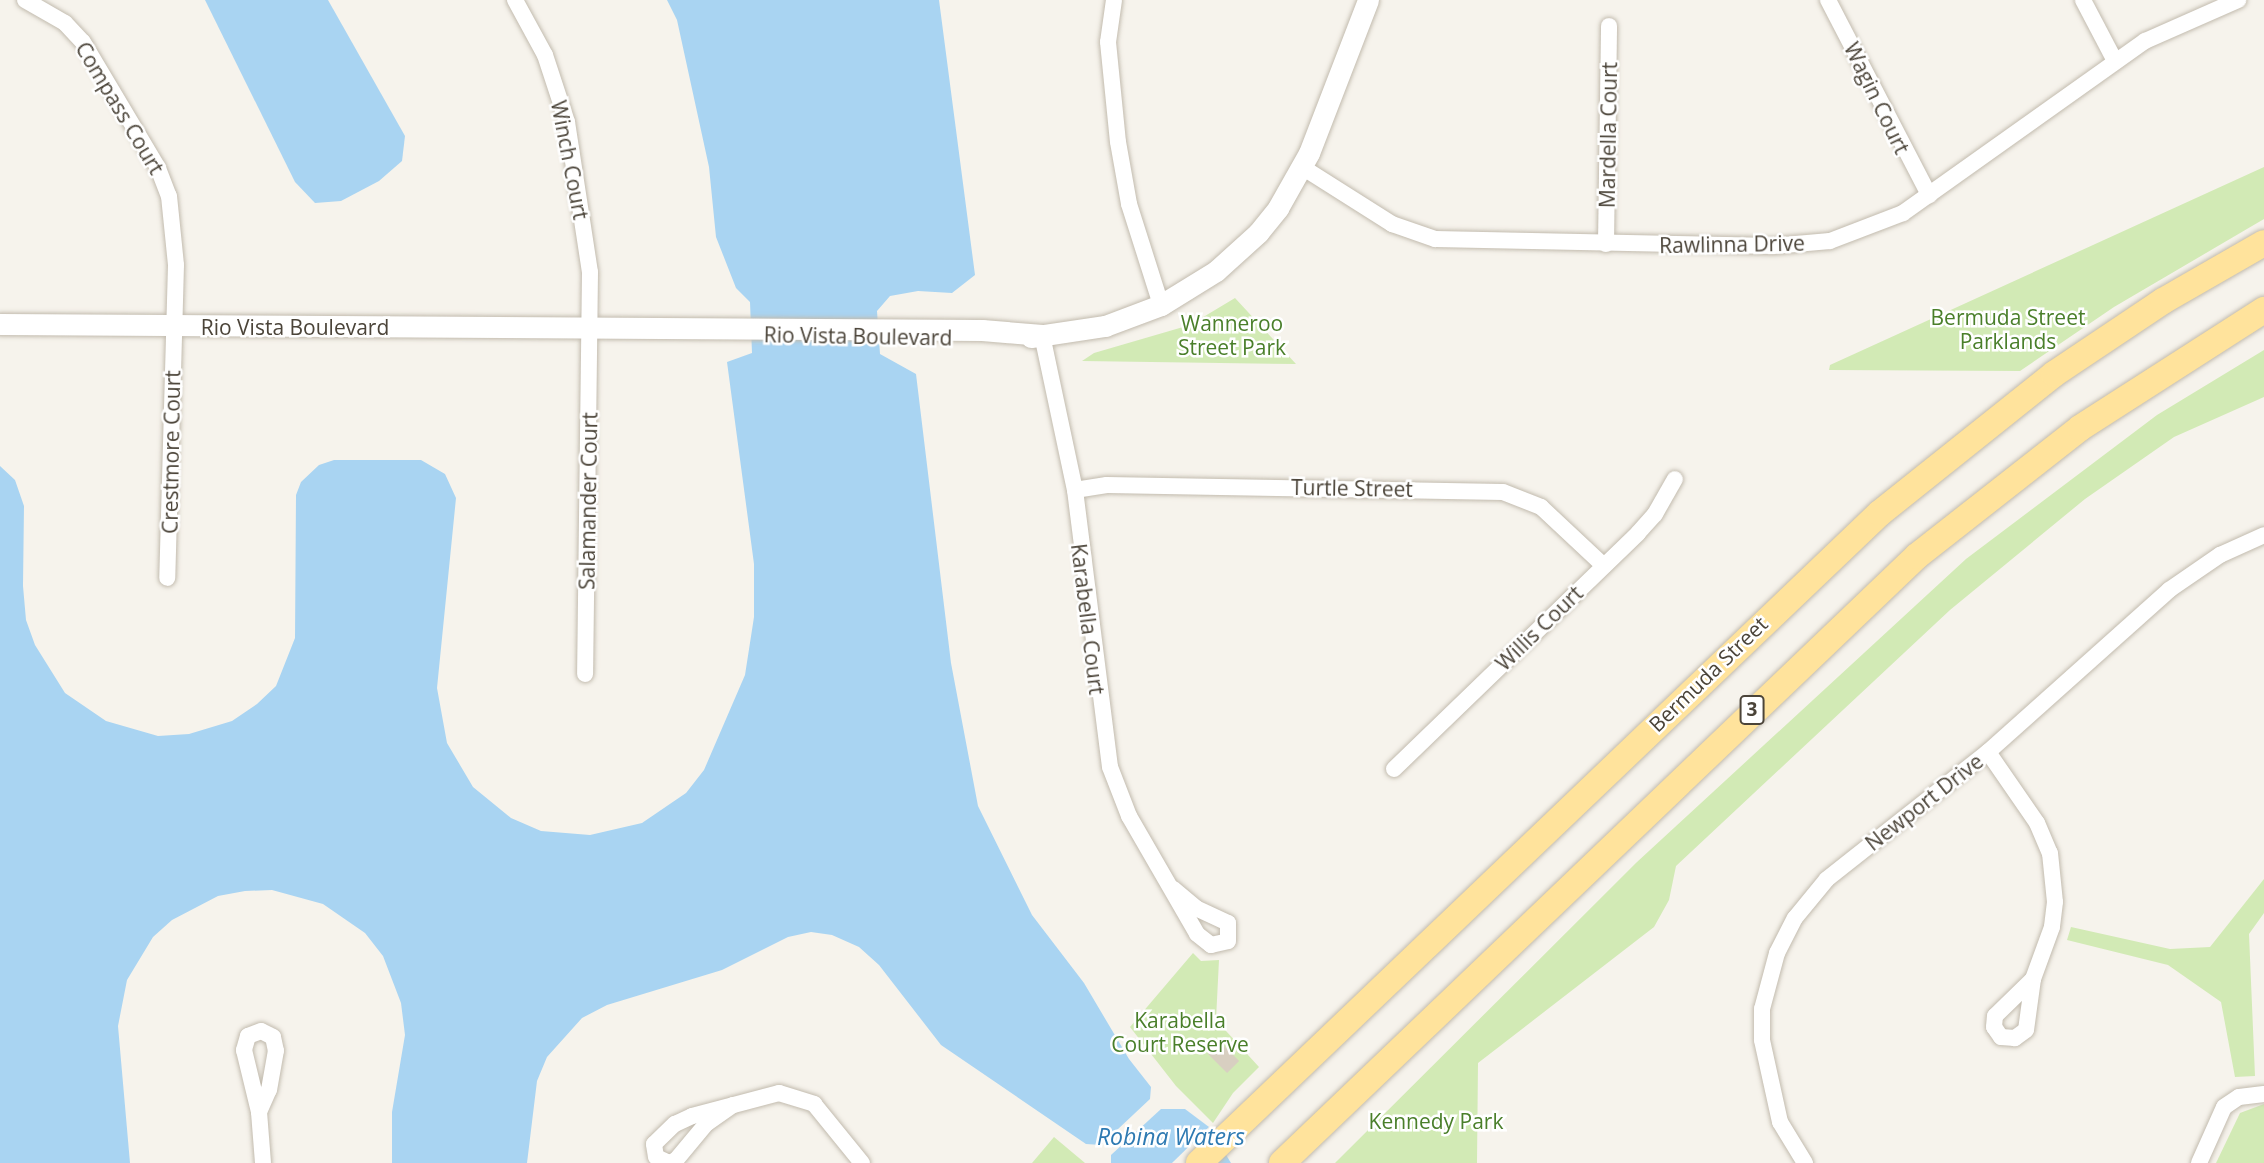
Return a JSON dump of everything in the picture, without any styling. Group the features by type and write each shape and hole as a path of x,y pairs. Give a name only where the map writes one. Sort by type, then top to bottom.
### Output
{"main road":[{"name":"Bermuda Street","path":"1199,1163 1880,513 2054,374 2163,301 2264,243"},
{"name":"3","path":"1282,1163 1917,555 2080,428 2264,310"}],"street":[{"name":"Compass Court","path":"25,0 65,23 83,42 158,168 173,219 174,326"},
{"name":"Winch Court","path":"515,0 545,55 567,122 590,272 590,329"},
{"path":"1114,0 1108,42 1118,142 1129,204 1161,304"},
{"name":"Rio Vista Boulevard","path":"0,324 1042,335 1105,326 1161,304 1189,289 1239,251 1278,208 1302,167 1368,0"},
{"name":"Wagin Court","path":"1828,0 1929,195"},
{"path":"2083,0 2115,61"},
{"name":"Rawlinna Drive","path":"1302,167 1392,224 1435,239 1606,244 1810,244 1880,225 1929,195 2115,61 2173,26 2238,0"},
{"name":"Mardella Court","path":"1606,244 1609,26"},
{"name":"Crestmore Court","path":"167,578 174,326"},
{"name":"Salamander Court","path":"585,674 590,329"},
{"name":"Karabella Court","path":"1042,335 1074,490 1110,767 1129,816 1173,889"},
{"name":"Willis Court","path":"1394,769 1655,514 1675,479"},
{"name":"Turtle Street","path":"1074,490 1121,485 1503,492 1551,514 1604,566"},
{"name":"Newport Drive","path":"1805,1163 1780,1122 1762,1040 1762,1009 1777,953 1796,918 1827,879 1988,752 2169,590 2220,555 2264,535"},
{"path":"1988,752 2018,791 2050,853 2055,902 2052,927 2033,979"},
{"path":"733,1105 701,1129 676,1160 669,1163 656,1157 654,1144 664,1131 692,1116 733,1105 779,1093 802,1097 826,1115 862,1161"},
{"path":"2199,1163 2224,1107 2239,1097 2264,1094"},
{"path":"259,1112 263,1163"}],"green space":[{"name":"Bermuda Street Parklands","path":"2264,167 2264,219 2114,307 2020,371 1829,370 1830,365"},
{"name":"Wanneroo Street Park","path":"1235,298 1296,364 1082,361 1094,353 1190,325"},
{"name":"Kennedy Park","path":"2264,350 2264,397 2174,437 2085,499 1950,610 1676,866 1669,900 1654,927 1478,1063 1477,1163 1335,1163 1637,862 1966,559 2157,415"},
{"path":"2264,879 2264,913 2249,934 2255,1076 2235,1077 2221,1002 2168,965 2067,940 2071,927 2170,949 2210,947"},
{"name":"Karabella Court Reserve","path":"1193,953 1201,961 1219,960 1216,1020 1259,1067 1233,1093 1213,1123 1176,1086 1130,1027"},
{"path":"2264,1104 2264,1163 2216,1163 2240,1113"},
{"path":"1054,1137 1085,1163 1032,1163"}],"water":[{"path":"205,0 328,0 405,136 402,161 379,181 341,201 315,203 295,182"},
{"path":"667,0 939,0 975,275 952,293 918,291 890,296 877,311 880,354 916,374 951,663 978,806 1032,915 1084,983 1129,1059 1151,1087 1150,1099 1101,1145 1086,1144 941,1045 879,965 859,947 832,935 811,932 788,937 722,970 607,1005 582,1018 547,1057 537,1081 527,1163 392,1163 392,1112 405,1035 401,1003 383,956 365,933 323,904 272,890 245,891 218,896 172,920 153,937 127,980 118,1026 130,1163 0,1163 0,466 15,480 24,506 23,586 26,620 35,645 65,693 106,721 158,736 189,734 232,721 257,704 276,686 295,638 296,495 301,482 319,465 334,460 421,460 445,474 456,498 437,688 447,743 473,787 511,818 541,831 590,835 642,823 686,793 704,770 745,675 754,617 754,564 727,362 752,353 750,302 736,288 716,237 709,167 677,20"},
{"name":"Robina Waters","path":"1161,1109 1185,1109 1209,1127 1231,1163 1111,1163 1111,1155"}],"pier":[{"path":"1211,1125 1228,1152 1217,1163 1172,1163"}],"building":[{"path":"1220,1042 1239,1061 1227,1073 1208,1054"}]}
